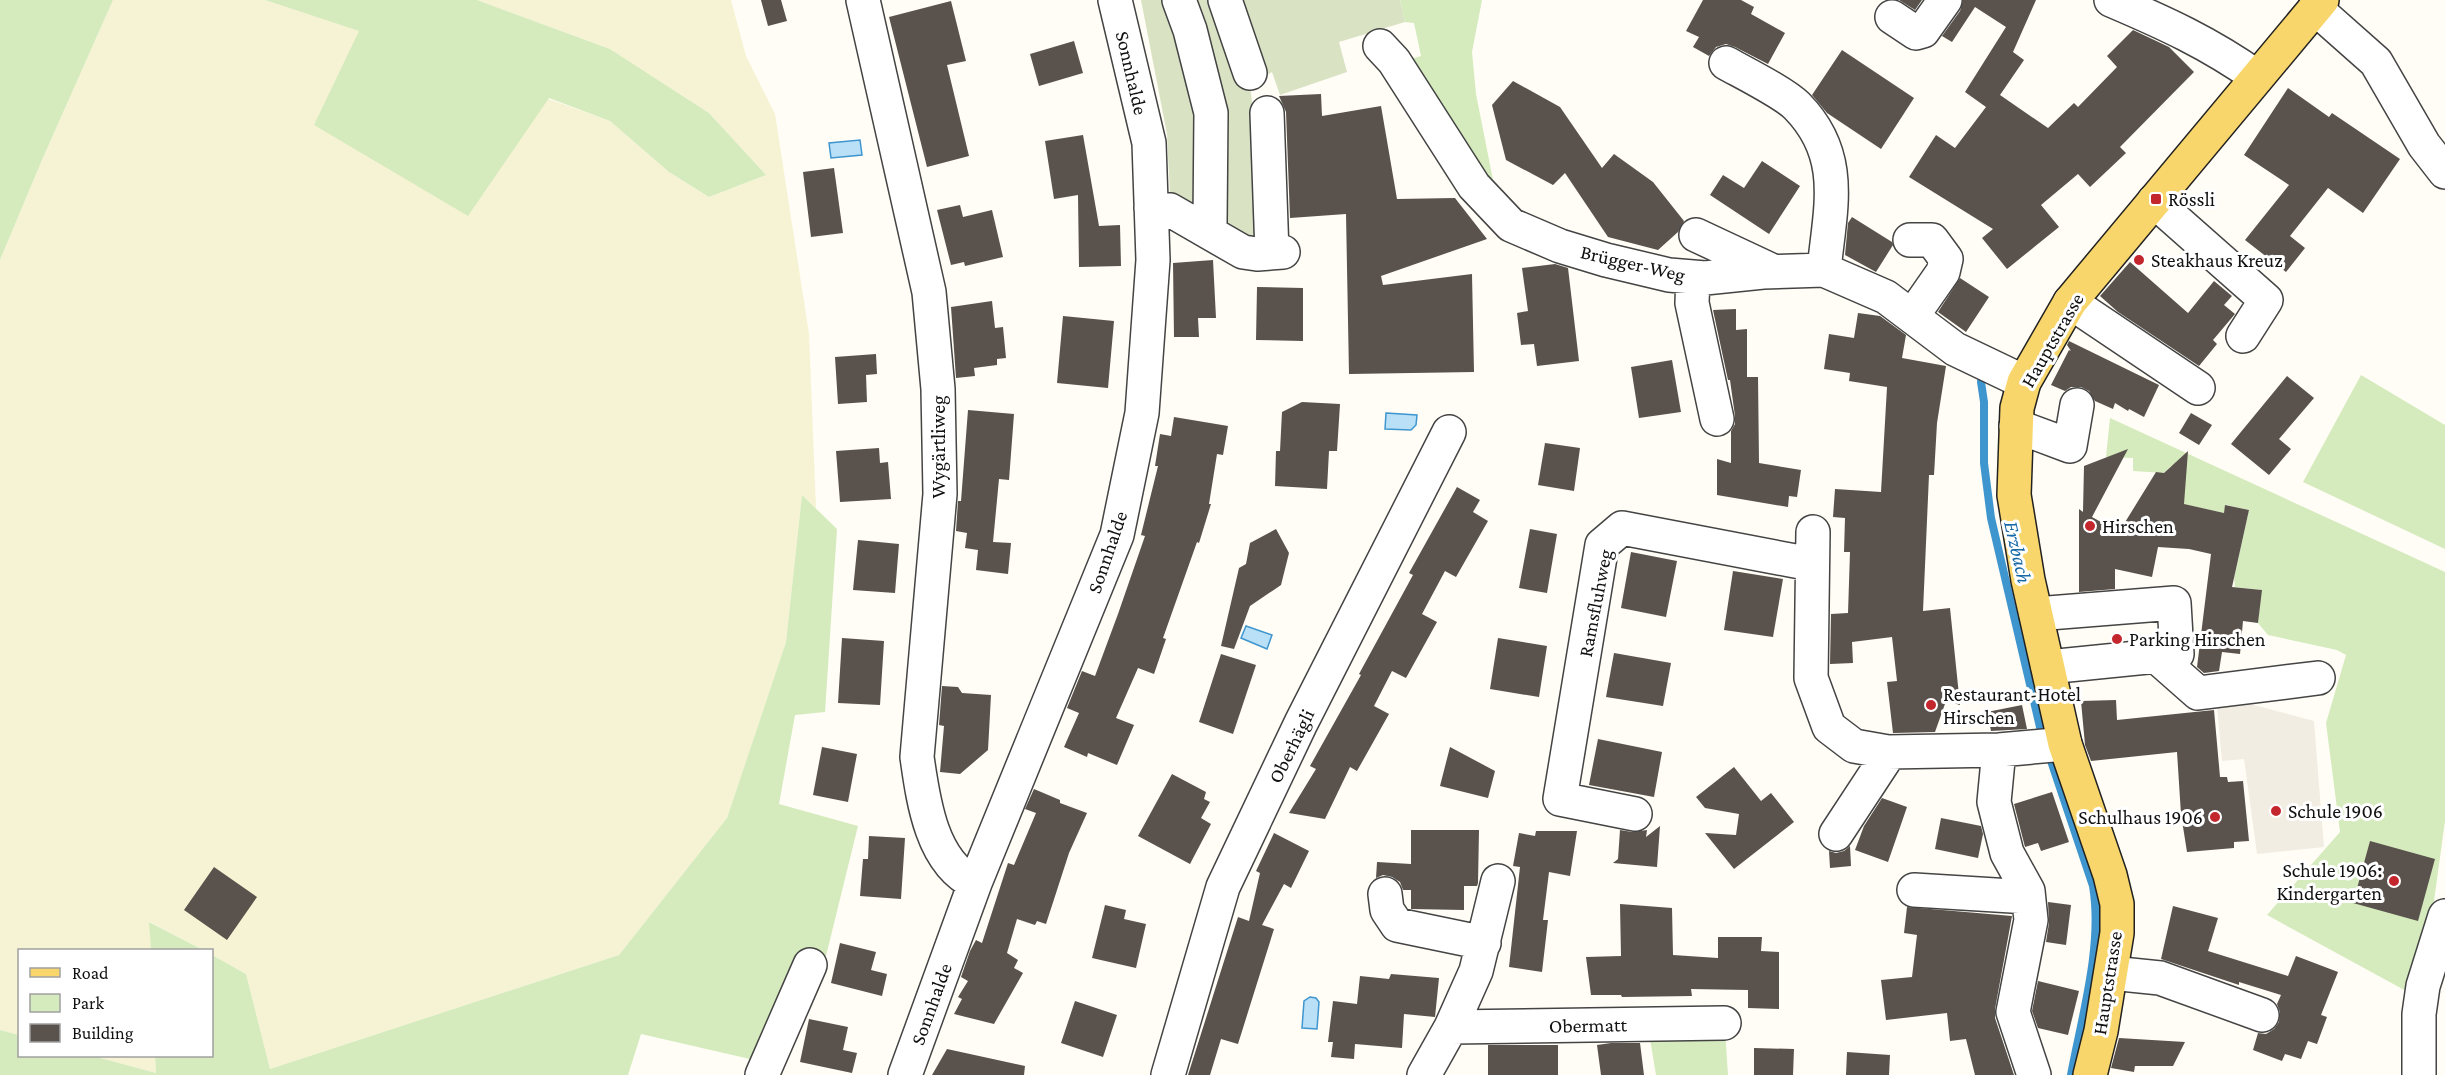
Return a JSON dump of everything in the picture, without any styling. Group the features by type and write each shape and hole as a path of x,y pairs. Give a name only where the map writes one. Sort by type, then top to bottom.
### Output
{"main road":[{"name":"Hauptstrasse","path":"2090,1075 2101,1032 2118,933 2117,904 2110,875 2065,744 2036,614 2014,495 2016,408 2024,382 2070,302 2319,4"}],"street":[{"name":"Wygärtliweg","path":"863,0 929,291 938,388 940,494 917,757 922,791 939,845 949,862 967,880 975,883"},
{"name":"Sonnhalde","path":"905,1075 975,883 1118,535 1142,413 1153,260 1149,143 1115,0"},
{"path":"1179,0 1190,30 1211,113 1210,223 1208,230"},
{"path":"1225,0 1250,73"},
{"path":"1892,17 1916,33 1923,31 1945,0"},
{"path":"2111,0 2176,27 2225,54 2257,78"},
{"path":"2319,4 2376,62 2424,145 2445,172"},
{"name":"Brügger-Weg","path":"1380,46 1394,61 1474,186 1511,225 1560,246 1606,260 1669,274 1706,278 1824,270 1886,297 1913,315 1955,349 2024,382"},
{"path":"1726,63 1796,105 1817,133 1828,155 1832,186 1824,270"},
{"path":"1151,208 1170,210 1243,252 1277,253 1267,113"},
{"path":"2154,201 2266,300 2243,336"},
{"path":"1695,235 1775,272"},
{"path":"1910,240 1932,240 1946,259 1943,272 1913,315"},
{"path":"1694,277 1692,303 1717,419"},
{"path":"2070,302 2198,388"},
{"path":"2016,426 2070,446 2077,405"},
{"name":"Oberhägli","path":"1168,1075 1223,887 1301,723 1449,432"},
{"name":"Ramsfluhweg","path":"1635,814 1560,799 1602,545 1622,528 1811,564"},
{"path":"1813,532 1811,678 1829,727 1854,747 1888,752 1999,750 2065,744"},
{"path":"2036,614 2175,603 2177,654 2048,667"},
{"path":"2156,656 2198,693 2318,678"},
{"path":"1999,750 1994,802 2007,853 2028,891 2031,920 2013,1012 2034,1075"},
{"path":"1836,834 1888,752"},
{"path":"1424,1075 1451,1027 1476,971 1498,881"},
{"path":"1914,890 2028,897"},
{"path":"1385,894 1388,910 1397,925 1484,943"},
{"path":"2420,1075 2419,1014 2422,986 2445,916"},
{"path":"762,1075 810,965"},
{"path":"2111,973 2160,978 2262,1015"},
{"name":"Obermatt","path":"1451,1027 1724,1023"}],"shaded area":[{"path":"113,0 265,0 360,31 610,121 669,172 709,197 766,175 709,113 610,49 477,0 731,0 746,56 775,114 809,334 816,508 802,495 786,642 727,818 619,955 270,1069 246,974 213,956 213,949 201,949 150,922 151,949 18,949 18,1035 0,1030 0,260"},
{"path":"2216,695 2314,721 2324,847 2257,854 2244,759 2222,761"},
{"path":"97,1057 155,1057 156,1073"}],"green space":[{"path":"0,0 113,0 0,260"},
{"path":"265,0 477,0 610,49 709,113 766,175 709,197 669,172 610,121 549,98 468,216 314,125 359,31"},
{"path":"1141,0 1400,0 1405,22 1339,42 1347,72 1280,95 1272,72 1250,84 1265,218 1258,238 1241,240 1170,195 1167,134"},
{"path":"1400,0 1482,0 1472,52 1476,94 1497,200 1410,59 1421,56 1414,23 1405,22"},
{"path":"2361,375 2445,425 2445,549 2303,482"},
{"path":"2110,418 2445,572 2445,821 2434,901 2408,992 2267,915 2340,832 2326,723 2346,655 2337,650 2268,635 2258,623 2261,590 2235,587 2234,578 2249,510 2226,505 2224,513 2182,504 2180,466 2171,466 2164,473 2133,471 2133,458 2106,457"},
{"path":"802,495 837,529 825,712 795,715 779,804 858,826 825,960 763,1062 641,1034 628,1075 0,1075 0,1030 18,1035 18,1057 97,1057 156,1073 155,1057 213,1057 213,956 246,974 270,1069 619,955 727,818 786,642"},
{"path":"149,922 201,949 151,949"},
{"path":"1725,1030 1728,1075 1656,1075 1649,1033"}],"water":[{"path":"860,140 862,155 831,158 829,143"},
{"path":"1386,413 1417,415 1416,425 1411,430 1385,429"},
{"path":"1246,626 1272,635 1267,649 1241,638"},
{"path":"1310,997 1316,998 1319,1002 1317,1029 1302,1028 1304,1001"}],"building":[{"path":"761,0 781,0 787,21 768,26"},
{"path":"1703,0 1741,0 1754,7 1751,14 1785,33 1768,64 1726,44 1716,47 1709,56 1693,47 1699,37 1686,31"},
{"path":"1899,0 1922,0 1915,10"},
{"path":"1963,0 2036,0 2013,52 2024,60 2000,95 2048,128 2074,103 2078,107 2117,67 2107,56 2133,30 2169,47 2194,72 2120,147 2126,153 2090,187 2078,174 2041,205 2059,227 2007,269 1982,238 1993,229 1909,177 1936,135 1955,148 1986,107 1965,92 2006,27 1975,7 1952,42 1942,36 1960,11"},
{"path":"951,1 966,61 947,65 969,156 927,167 889,17"},
{"path":"1074,41 1083,73 1039,86 1030,54"},
{"path":"1842,50 1914,98 1881,149 1827,113 1812,95"},
{"path":"1513,81 1560,107 1602,168 1614,154 1653,182 1684,221 1678,232 1658,250 1608,237 1565,173 1553,185 1506,160 1492,105"},
{"path":"2288,88 2329,117 2332,113 2400,159 2363,213 2328,188 2290,236 2305,248 2286,272 2245,240 2289,185 2244,155"},
{"path":"1321,94 1322,116 1381,106 1397,199 1455,198 1487,239 1381,276 1383,285 1472,274 1474,372 1349,374 1346,214 1290,218 1286,112 1279,96"},
{"path":"1083,135 1099,226 1120,225 1121,266 1079,267 1078,195 1054,199 1045,141"},
{"path":"1762,161 1800,186 1769,234 1710,195 1723,175 1744,188"},
{"path":"834,168 843,233 811,237 803,172"},
{"path":"960,205 963,217 992,210 1003,257 965,266 964,262 951,265 937,210"},
{"path":"1852,217 1892,242 1893,245 1876,272 1845,255 1848,223"},
{"path":"1213,260 1216,318 1198,318 1199,337 1174,337 1173,263"},
{"path":"2130,262 2188,313 2214,281 2232,296 2224,305 2235,314 2213,340 2217,344 2199,366 2118,312 2100,296"},
{"path":"1555,264 1568,268 1579,361 1537,366 1534,344 1521,345 1517,313 1528,311 1522,268"},
{"path":"1960,278 1989,297 1966,332 1938,312"},
{"path":"1257,287 1303,288 1303,341 1256,340"},
{"path":"992,301 995,328 1003,327 1006,358 997,359 997,365 974,368 975,376 956,378 951,307"},
{"path":"1736,309 1736,330 1747,329 1747,377 1758,377 1759,463 1801,470 1797,497 1789,496 1788,507 1717,495 1717,459 1731,463 1731,431 1735,424 1735,416 1730,380 1728,380 1713,310"},
{"path":"1858,313 1880,316 1906,335 1902,358 1946,366 1937,423 1934,475 1929,475 1923,611 1950,608 1960,705 1946,701 1935,732 1893,733 1887,682 1897,681 1892,637 1852,642 1853,663 1830,664 1831,614 1848,613 1850,552 1844,552 1845,518 1833,517 1835,489 1881,492 1887,387 1849,381 1850,373 1824,369 1829,334 1854,338"},
{"path":"1063,316 1114,321 1108,388 1057,383"},
{"path":"2069,341 2159,385 2144,417 2115,403 2113,409 2095,401 2089,391 2081,387 2071,387 2065,391 2051,385 2069,350 2071,351 2067,345"},
{"path":"876,354 877,374 866,375 867,402 838,404 835,357"},
{"path":"1672,360 1681,412 1639,418 1631,367"},
{"path":"2287,376 2314,398 2279,439 2291,449 2269,475 2231,444"},
{"path":"1302,402 1340,404 1337,451 1329,451 1327,489 1275,486 1276,451 1280,451 1282,412"},
{"path":"968,410 1014,414 1009,480 999,479 993,542 1011,543 1008,574 976,570 978,550 965,548 967,533 956,531 958,501 961,501"},
{"path":"2191,413 2212,425 2199,445 2179,433"},
{"path":"1174,417 1228,426 1223,455 1217,454 1209,504 1211,504 1199,543 1197,542 1163,638 1166,639 1154,674 1138,668 1116,718 1134,725 1117,765 1088,753 1087,757 1064,747 1079,713 1067,708 1082,671 1095,676 1118,614 1145,536 1141,535 1158,466 1155,466 1160,434 1171,436"},
{"path":"1545,443 1580,448 1574,491 1538,485"},
{"path":"879,448 880,463 888,462 891,499 840,502 836,451"},
{"path":"2128,449 2092,517 2119,532 2156,472 2164,473 2188,451 2184,504 2224,513 2225,505 2249,510 2232,587 2262,590 2258,623 2243,621 2240,654 2222,652 2219,671 2204,673 2197,667 2211,554 2189,549 2158,547 2152,577 2115,569 2115,589 2079,592 2079,509 2083,512 2084,466"},
{"path":"1457,487 1480,500 1473,512 1488,521 1456,577 1445,571 1422,614 1437,622 1406,678 1392,671 1374,706 1389,714 1357,771 1350,767 1325,819 1289,813 1316,769 1310,766 1361,675 1359,674 1413,575 1409,573"},
{"path":"1276,529 1289,553 1281,585 1250,606 1234,649 1221,646 1239,568 1246,564 1250,543"},
{"path":"1530,529 1557,534 1547,593 1519,588"},
{"path":"858,540 899,544 895,593 853,590"},
{"path":"1631,552 1677,561 1666,617 1621,608"},
{"path":"1733,571 1783,579 1773,637 1724,630"},
{"path":"842,638 884,641 880,705 838,703"},
{"path":"1498,638 1547,646 1539,697 1490,689"},
{"path":"1614,653 1671,663 1663,706 1606,697"},
{"path":"1221,654 1256,665 1233,734 1199,722"},
{"path":"942,686 958,687 962,693 991,695 988,750 960,774 940,772 944,726 939,725"},
{"path":"2116,700 2117,720 2214,710 2220,777 2227,777 2228,782 2243,781 2249,841 2234,842 2234,848 2187,852 2181,814 2177,752 2091,761 2085,745 2081,701"},
{"path":"2022,705 2027,729 1991,731 1987,712"},
{"path":"1598,739 1662,752 1654,797 1589,785"},
{"path":"822,747 857,754 848,802 813,795"},
{"path":"1450,747 1495,771 1488,798 1440,786"},
{"path":"1734,767 1761,801 1771,793 1794,822 1734,869 1705,833 1736,835 1739,814 1705,808 1696,797"},
{"path":"1172,774 1206,792 1204,799 1210,802 1201,818 1211,824 1190,864 1138,836"},
{"path":"1034,789 1060,800 1060,803 1087,813 1069,853 1046,924 1037,921 1035,925 1017,919 1007,953 1018,960 1014,968 1023,973 994,1024 954,1014 962,999 958,997 968,981 961,977 970,951 976,940 982,943 1008,863 1014,865 1036,813 1025,809"},
{"path":"2052,792 2069,842 2041,851 2038,843 2025,847 2014,804"},
{"path":"1882,798 1907,807 1888,862 1855,850 1864,826"},
{"path":"1941,818 1981,826 1983,834 1978,858 1935,849"},
{"path":"1660,826 1657,867 1613,863 1618,859 1620,830 1632,832 1647,830 1646,837"},
{"path":"1411,830 1479,830 1478,883 1477,886 1464,886 1464,910 1411,909 1411,890 1403,890 1400,882 1392,877 1383,875 1376,878 1377,862 1411,864"},
{"path":"1536,831 1577,831 1570,876 1549,872 1543,920 1548,920 1542,972 1509,967 1520,867 1513,866 1519,833 1535,836"},
{"path":"1274,833 1309,851 1291,888 1284,884 1262,925 1274,929 1238,1044 1221,1039 1210,1075 1188,1075 1238,917 1249,921 1260,873 1256,871"},
{"path":"869,836 905,838 901,899 860,896 863,859 868,859"},
{"name":"Schule 1906: Kindergarten","path":"2370,841 2435,859 2418,921 2353,903"},
{"path":"1850,846 1851,866 1830,868 1829,851 1836,853"},
{"path":"214,867 257,897 227,940 184,910"},
{"path":"2048,902 2071,905 2066,945 2046,942 2049,923"},
{"path":"1620,904 1672,908 1673,955 1718,958 1718,937 1762,937 1761,951 1779,952 1779,1009 1748,1008 1748,990 1691,989 1692,996 1591,995 1586,957 1621,956"},
{"path":"1105,905 1126,910 1124,919 1146,924 1136,968 1092,958"},
{"path":"2173,906 2218,918 2208,951 2288,976 2296,956 2338,972 2321,1015 2327,1017 2317,1044 2308,1041 2301,1059 2285,1054 2282,1061 2253,1050 2258,1033 2266,1034 2279,1022 2280,1012 2277,1004 2281,995 2239,982 2239,985 2161,959"},
{"path":"1907,907 2012,916 1995,1018 2014,1075 1975,1075 1966,1039 1950,1041 1947,1013 1886,1020 1881,980 1912,977 1917,935 1904,933"},
{"path":"840,943 876,952 871,970 887,974 882,996 831,983"},
{"path":"1391,974 1439,978 1435,1017 1404,1014 1402,1048 1355,1044 1354,1059 1331,1057 1333,1042 1328,1042 1333,1001 1357,1004 1360,976 1389,979"},
{"path":"2038,981 2079,991 2068,1035 2038,1028 2032,1011"},
{"path":"1075,1001 1117,1015 1103,1057 1061,1043"},
{"path":"809,1019 848,1027 843,1050 857,1053 852,1073 800,1062"},
{"path":"2119,1038 2185,1042 2173,1066 2135,1066 2134,1072 2111,1068"},
{"path":"1640,1043 1644,1075 1601,1075 1597,1045"},
{"path":"1488,1045 1558,1045 1558,1075 1488,1075"},
{"path":"1754,1048 1794,1049 1793,1075 1754,1075"},
{"path":"947,1049 1025,1066 1024,1075 932,1075"},
{"path":"1847,1052 1890,1055 1889,1075 1846,1075"}],"waterway":[{"name":"Erzbach","path":"1981,382 1984,402 1984,463 1991,518 2040,727"},
{"name":"Erzbach","path":"2051,761 2093,886 2095,909 2090,980 2071,1075"}],"place":[{"name":"Rössli","path":"2156,199"},
{"name":"Steakhaus Kreuz","path":"2139,260"},
{"name":"Hirschen","path":"2090,526"},
{"name":"Parking Hirschen","path":"2117,639"},
{"name":"Restaurant-Hotel Hirschen","path":"1931,705"},
{"name":"Schule 1906","path":"2276,811"},
{"name":"Schulhaus 1906","path":"2215,817"},
{"name":"Schule 1906: Kindergarten","path":"2394,881"}]}
